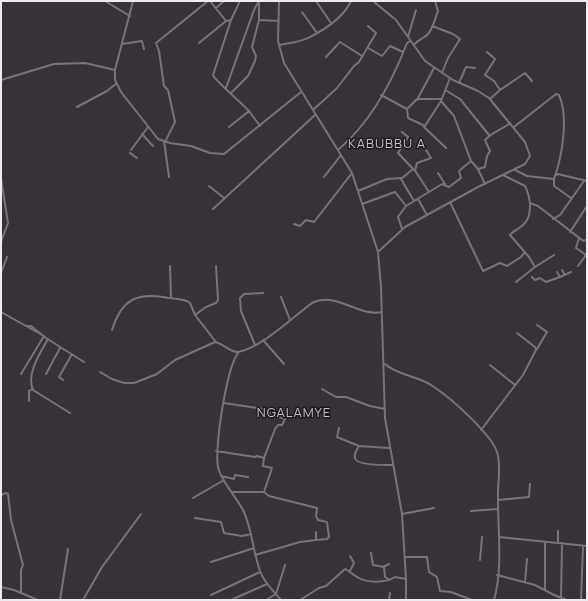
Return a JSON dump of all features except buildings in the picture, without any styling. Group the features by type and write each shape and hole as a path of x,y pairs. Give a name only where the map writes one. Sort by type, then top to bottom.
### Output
{"street":[{"path":"105,1 130,16"},
{"path":"133,1 115,70 117,83 121,92 158,139 191,146 210,153 224,154 301,92"},
{"path":"169,177 164,141 175,120 168,90 164,86 159,51 156,43 209,1 226,21"},
{"path":"216,8 224,1"},
{"path":"240,1 231,20 213,75 220,85 226,88 249,111 260,126"},
{"path":"226,88 254,10 259,1"},
{"path":"231,93 251,72 256,56 252,47 259,20 259,1"},
{"path":"279,1 279,45 286,67 352,173 378,252 382,312 385,409 389,448 402,514 406,600"},
{"path":"316,1 331,23"},
{"path":"279,45 310,37 317,33 344,14 351,1"},
{"path":"373,1 393,17 410,41 414,44 422,58 450,78 482,92 490,99 527,144 530,156 527,163 402,228 378,252"},
{"path":"414,44 419,39 427,35 432,26 439,8 435,1"},
{"path":"408,37 416,10"},
{"path":"302,12 317,33"},
{"path":"199,43 226,21 231,20"},
{"path":"259,20 280,21"},
{"path":"313,110 337,88 368,48 376,32 368,26"},
{"path":"432,26 453,34 460,39 448,58 442,73"},
{"path":"122,44 142,41 144,49"},
{"path":"338,149 358,131 381,95 410,41"},
{"path":"326,57 340,42 362,56"},
{"path":"368,48 382,56 390,46 403,52"},
{"path":"487,52 495,59 484,75 494,80 500,90"},
{"path":"1,80 54,64 85,63 115,70"},
{"path":"459,83 466,67 474,68"},
{"path":"434,68 416,100 408,110 408,118 424,126 446,148"},
{"path":"490,99 500,90 525,73 532,81"},
{"path":"424,126 440,100 450,78"},
{"path":"77,107 107,91 117,83"},
{"path":"445,90 460,99 489,135"},
{"path":"381,95 408,110"},
{"path":"514,127 555,95 559,95 561,102 564,140 554,179 555,188 571,198"},
{"path":"416,100 440,100 454,116 471,161 478,169 485,184"},
{"path":"229,128 249,111"},
{"path":"213,209 315,115"},
{"path":"478,169 485,166 487,156 490,151 484,141 489,135 496,130 499,131 510,122"},
{"path":"137,158 130,152 148,127"},
{"path":"402,132 408,136 398,152 414,170 429,192"},
{"path":"142,134 153,146"},
{"path":"358,191 387,179 401,178 410,173 414,170 417,164 431,158 426,150"},
{"path":"324,177 342,155"},
{"path":"438,173 445,184 449,187 460,179 459,171 471,161"},
{"path":"514,170 527,176 554,179"},
{"path":"294,224 300,226 306,220 314,222 352,173"},
{"path":"556,175 558,174 587,181"},
{"path":"504,175 525,186 530,211 528,219 510,235 525,252 535,267"},
{"path":"1,178 8,223 1,242"},
{"path":"401,178 414,201"},
{"path":"553,219 560,215 584,181"},
{"path":"402,228 398,217 406,206 442,184 445,184"},
{"path":"209,186 224,198"},
{"path":"362,204 395,192 406,206"},
{"path":"418,199 427,215"},
{"path":"450,202 484,271 500,263 507,266 521,257 525,252"},
{"path":"529,202 538,206 579,238 584,241 587,239"},
{"path":"570,232 587,207"},
{"path":"578,266 587,255 576,248 579,238"},
{"path":"516,282 535,267 554,255"},
{"path":"1,273 7,258"},
{"path":"170,266 171,298"},
{"path":"195,315 206,307 216,303 218,300 216,266"},
{"path":"562,270 565,275"},
{"path":"557,272 560,277"},
{"path":"532,277 535,280 540,278 546,282 571,272"},
{"path":"255,345 241,311 240,298 244,294 263,293"},
{"path":"112,330 118,315 130,300 144,295 188,301 195,315 216,342 234,351 240,351 255,345 312,303 321,300 338,302 373,312 382,312"},
{"path":"282,297 290,320"},
{"path":"1,312 44,336 84,362"},
{"path":"481,430 515,385 547,332 537,325"},
{"path":"517,333 537,348"},
{"path":"21,374 44,336"},
{"path":"48,339 32,374 30,383 32,389 70,413"},
{"path":"263,340 284,364"},
{"path":"100,372 112,379 124,383 134,383 157,374 175,360 216,342"},
{"path":"46,374 60,348"},
{"path":"234,351 236,356"},
{"path":"240,351 232,362 224,403 216,451 218,466 221,476 233,492 246,516 260,572 267,584 281,600"},
{"path":"63,380 60,377 72,354"},
{"path":"384,363 396,371 433,385 491,440 498,452 498,509 500,537 494,600"},
{"path":"490,365 515,385"},
{"path":"29,401 29,391 32,389"},
{"path":"322,389 336,397 346,397 370,406 385,409"},
{"path":"224,403 264,408 273,415 285,419 282,425 278,425 275,429 264,458 263,466 272,468 264,492"},
{"path":"339,428 337,437 359,446 389,448"},
{"path":"359,446 354,456 357,462 393,466"},
{"path":"216,451 264,458"},
{"path":"221,476 234,479 235,475 248,477"},
{"path":"193,498 224,480"},
{"path":"498,500 529,497 530,484"},
{"path":"233,492 264,492 269,496 317,508 316,516 318,520 327,522 329,537 327,539 300,542 255,555"},
{"path":"1,495 6,493 8,494 11,520 23,561 21,593"},
{"path":"402,514 434,508"},
{"path":"471,512 498,509"},
{"path":"83,600 102,566 142,514"},
{"path":"195,518 220,522 224,533 242,536 251,534"},
{"path":"558,531 558,542"},
{"path":"316,532 316,540"},
{"path":"500,537 587,546"},
{"path":"480,560 482,538"},
{"path":"545,542 545,590"},
{"path":"561,599 562,543"},
{"path":"581,600 583,546"},
{"path":"211,562 254,548"},
{"path":"60,600 68,549"},
{"path":"371,553 372,565 383,567 389,564"},
{"path":"350,556 354,563 350,571"},
{"path":"405,557 427,557 429,572 437,577 440,591 451,592 472,600"},
{"path":"525,582 527,559"},
{"path":"266,600 276,594 285,565"},
{"path":"383,567 385,577 384,581"},
{"path":"300,600 319,588 326,586 345,569 362,579 384,581 395,577 406,579"},
{"path":"211,595 260,572"},
{"path":"497,575 525,582 545,590 561,599 567,600"},
{"path":"385,577 390,580"},
{"path":"231,600 267,584"},
{"path":"1,587 38,600"},
{"path":"388,600 390,593"}],"district":[{"name":"KABUBBU A","path":"387,144"},
{"name":"NGALAMYE","path":"294,413"}]}
